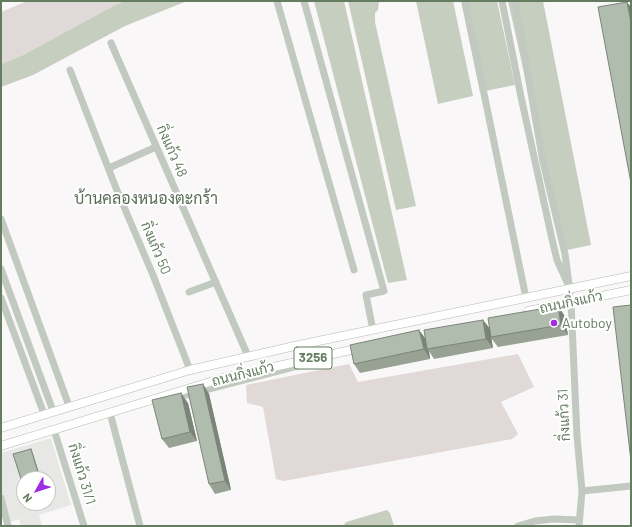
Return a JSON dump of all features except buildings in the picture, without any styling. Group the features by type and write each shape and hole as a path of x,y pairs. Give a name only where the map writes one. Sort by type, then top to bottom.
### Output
{"main road":[{"name":"ถนนกิ่งแก้ว","path":"1,428 190,370 248,356 526,298 570,291 631,276"},
{"name":"ถนนกิ่งแก้ว","path":"517,314 631,290"},
{"name":"ถนนกิ่งแก้ว","path":"1,446 223,378 368,347"}],"street":[{"path":"277,1 354,270"},
{"path":"304,1 384,291 366,295 373,330"},
{"path":"465,1 526,298"},
{"path":"502,1 552,239 570,291"},
{"path":"515,1 543,162 565,254 570,291"},
{"name":"กิ่งแก้ว 48","path":"111,43 248,356"},
{"name":"กิ่งแก้ว 50","path":"70,70 190,370"},
{"path":"109,168 156,147"},
{"path":"1,219 69,406"},
{"path":"1,269 53,411"},
{"path":"189,292 216,282"},
{"path":"1,298 44,414"},
{"name":"กิ่งแก้ว 31","path":"571,302 577,436 582,491 579,523"},
{"path":"110,413 140,526"},
{"name":"กิ่งแก้ว 31/1","path":"54,430 84,526"},
{"path":"582,491 631,486"},
{"path":"1,498 8,526"},
{"path":"518,526 554,520 579,523"}],"shaded area":[{"path":"27,1 125,1 23,55 1,64 1,12"},
{"path":"125,1 187,1 125,26 33,75 1,87 1,64 23,55"},
{"path":"314,1 344,1 407,280 388,283"},
{"path":"348,1 379,1 378,10 375,13 375,22 416,206 396,210"},
{"path":"416,1 453,1 473,96 438,104"},
{"path":"461,1 497,1 515,85 480,92"},
{"path":"508,1 543,1 591,245 567,250 560,234"},
{"path":"518,354 534,387 501,402 518,434 512,439 284,481 276,479 263,407 247,403 246,385 349,364 358,382"},
{"path":"51,438 71,505 56,510 56,471 16,471 16,511 52,511 39,515 42,526 21,526 19,519 10,522 1,489 1,453"},
{"path":"387,510 390,513 394,526 343,526 346,522"}],"place":[{"name":"Autoboy","path":"554,323"}],"district":[{"name":"บ้านคลองหนองตะกร้า","path":"146,199"}]}
